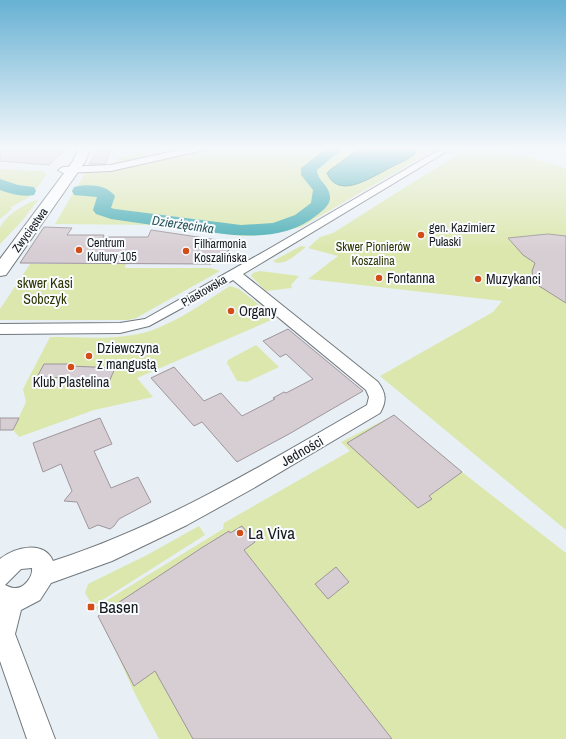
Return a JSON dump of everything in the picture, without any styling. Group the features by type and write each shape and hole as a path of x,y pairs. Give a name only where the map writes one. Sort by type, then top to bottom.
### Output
{"street":[{"name":"Zwycięstwa","path":"0,257 59,181"},
{"name":"Zwycięstwa","path":"0,271 60,181"},
{"name":"Piastowska","path":"0,329 108,329 136,326 156,319 391,181"},
{"name":"Jedności","path":"44,575 112,551 180,518 244,485 374,409 376,406 377,395 372,386 234,274"},
{"path":"3,568 23,558 37,559 44,568 44,575 40,585 30,594 23,598 5,596 10,609 3,634 41,739"}],"green space":[{"path":"0,181 42,181 31,196 11,207 12,209 0,219"},
{"path":"80,181 380,181 301,227 263,235 242,236 157,225 55,224"},
{"name":"Skwer Pionierów Koszalina","path":"414,181 566,181 566,530 380,376 493,312 502,301 308,279 338,256 308,248 320,237 333,233"},
{"path":"38,200 22,221 0,244 0,228 6,219 22,206"},
{"path":"301,246 306,247 286,261 277,263 273,261"},
{"name":"skwer Kasi Sobczyk","path":"30,264 126,264 125,268 211,268 220,271 136,318 128,320 0,320 0,309"},
{"path":"260,271 299,276 291,285 292,288 266,291 251,276 253,273"},
{"path":"230,286 239,289 276,318 137,378 153,397 94,410 19,437 13,430 26,402 23,389 50,337 115,337 128,336 153,330 183,316"},
{"path":"256,345 279,367 247,382 237,381 227,363 228,360"},
{"path":"394,415 462,472 566,553 566,739 159,739 135,694 96,607 223,529 224,523 350,451 341,442"},
{"path":"199,526 205,535 93,606 85,593 88,584 147,555"}],"water":[{"path":"333,181 363,181 354,185 338,185"}],"building":[{"path":"44,227 72,228 67,235 148,237 151,230 238,243 211,264 20,263"},
{"path":"548,234 566,236 566,303 539,286 533,277 532,271 535,263 523,255 508,238"},
{"path":"288,329 363,391 237,462 202,422 194,426 151,378 174,367 204,401 221,393 242,416 275,399 273,398 284,392 286,393 313,379 286,354 280,357 263,341"},
{"path":"44,364 71,364 70,366 115,368 109,382 68,381 69,378 37,377"},
{"path":"394,415 462,472 429,496 432,499 418,508 347,443"},
{"path":"0,418 19,418 13,430 0,430"},
{"path":"100,418 112,444 94,451 111,488 138,477 151,502 119,519 110,529 98,525 89,529 77,502 64,501 72,491 61,464 43,472 33,443"},
{"path":"242,526 255,542 244,550 392,739 193,739 155,671 134,686 98,616 203,547 229,531 230,533"},
{"path":"336,567 349,582 328,599 315,584"}],"waterway":[{"name":"Dzierżęcinka","path":"80,191 101,192 106,196 102,210 111,214 241,231 275,228 301,219 318,206 321,200 321,190 314,181"},
{"name":"Dzierżęcinka","path":"0,184 15,190 28,191"}],"place":[{"name":"gen. Kazimierz Pułaski","path":"421,235"},
{"name":"Centrum Kultury 105","path":"79,250"},
{"name":"Filharmonia Koszalińska","path":"186,251"},
{"name":"Fontanna","path":"379,278"},
{"name":"Muzykanci","path":"478,279"},
{"name":"Organy","path":"231,311"},
{"name":"Dziewczyna z mangustą","path":"89,356"},
{"name":"Klub Plastelina","path":"71,367"},
{"name":"La Viva","path":"240,533"},
{"name":"Basen","path":"91,607"}]}
